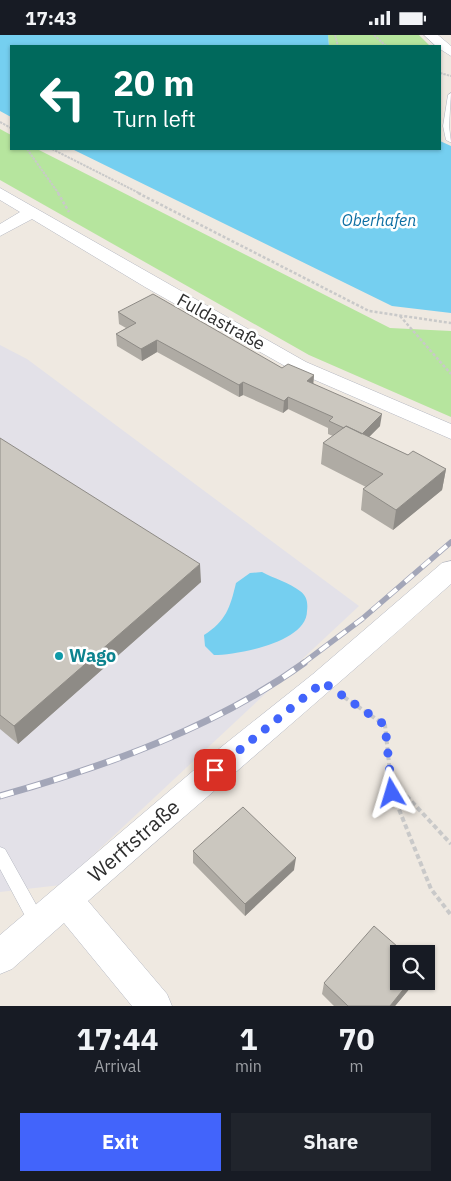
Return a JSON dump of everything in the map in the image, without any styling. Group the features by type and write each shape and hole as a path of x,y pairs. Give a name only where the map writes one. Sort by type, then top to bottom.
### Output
{"street":[{"path":"430,35 451,51"},
{"name":"Fuldastraße","path":"0,193 299,366 451,433"},
{"path":"0,231 32,212"},
{"name":"Werftstraße","path":"0,957 230,757 323,682 451,570"},
{"path":"66,900 155,1006"}],"lane":[{"path":"450,140 446,126 451,95"},
{"path":"0,854 38,923"}],"path":[{"path":"374,35 385,45"},
{"path":"28,150 68,207 70,235"},
{"path":"54,150 369,311 451,323"},
{"path":"400,315 451,374"},
{"path":"323,682 385,725 392,793 432,889 451,915"},
{"path":"389,777 451,844"}],"shaded area":[{"path":"0,345 27,359 359,606 61,885 0,892"}],"green space":[{"path":"328,35 419,35 429,45 329,45"},
{"path":"0,129 10,134 10,150 39,150 390,328 451,331 451,417 309,355 0,180"}],"water":[{"path":"0,35 328,35 329,45 10,45 10,116 0,111"},
{"name":"Oberhafen","path":"441,141 451,146 451,313 392,306 74,150 441,150"},
{"path":"262,572 291,585 304,595 307,611 304,622 296,631 270,645 214,655 205,646 204,635 226,613 232,600 236,583 250,573"}],"building":[{"path":"153,294 282,368 288,364 314,375 307,381 382,414 362,434 346,426 344,428 329,421 333,417 288,397 284,401 243,382 239,385 157,340 141,349 116,334 136,323 118,312"},
{"path":"346,426 408,455 413,451 446,469 396,510 363,489 383,474 323,443"},
{"name":"Wago","path":"0,438 200,564 14,726 0,715"},
{"path":"243,807 296,858 245,904 193,851"},
{"path":"374,926 396,945 390,945 390,990 403,990 390,1006 348,1006 324,983"}],"railway":[{"path":"302,664 362,619 451,542"},
{"path":"0,796 80,772 158,743 233,707 304,663"}],"place":[{"name":"Wago","path":"59,656"}],"route":[{"path":"215,770 323,682 385,725 392,793"}]}
